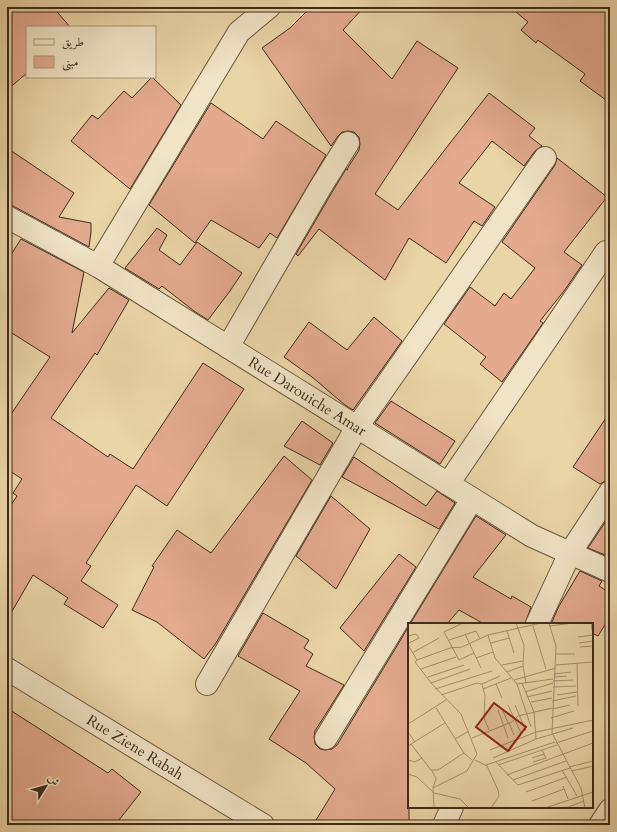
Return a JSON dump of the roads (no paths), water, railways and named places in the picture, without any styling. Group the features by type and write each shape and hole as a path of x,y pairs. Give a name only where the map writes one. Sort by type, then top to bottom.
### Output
{"street":[{"path":"98,266 239,32 269,7"},
{"path":"228,347 320,188 348,143"},
{"path":"207,684 357,427 545,158"},
{"name":"Rue Darouiche Amar","path":"7,217 98,266 532,536 610,571"},
{"path":"448,484 606,252"},
{"path":"537,623 570,553 610,492"},
{"path":"326,738 472,499"},
{"name":"Rue Ziene Rabah","path":"7,669 263,825"},
{"path":"444,825 452,808"},
{"path":"600,825 610,810"}]}
